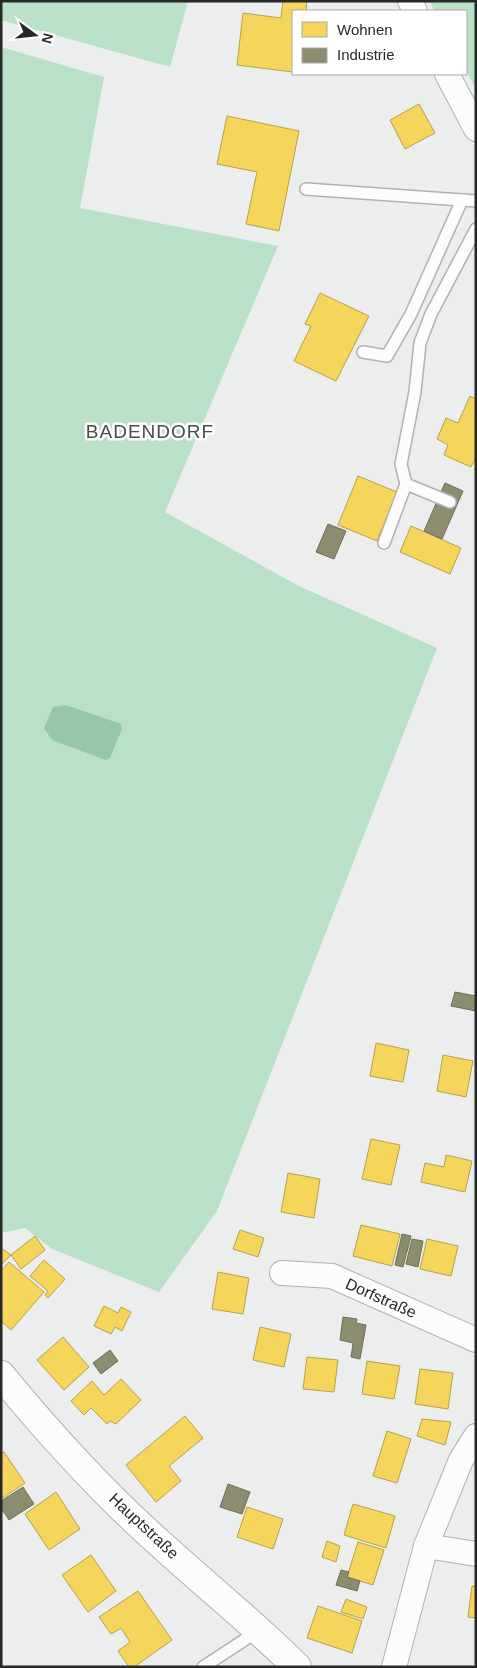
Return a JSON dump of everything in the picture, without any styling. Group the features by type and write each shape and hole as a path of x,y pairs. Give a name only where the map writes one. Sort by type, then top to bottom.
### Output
{"main road":[{"name":"Hauptstraße","path":"1,1375 34,1416 96,1481 164,1547 259,1630 297,1667"}],"street":[{"path":"448,75 476,130"},
{"name":"Dorfstraße","path":"282,1273 332,1276 476,1340"},
{"path":"394,1667 426,1546 460,1460 476,1436"},
{"path":"426,1546 476,1554"}],"lane":[{"path":"306,189 476,201"},
{"path":"363,352 387,356 410,314 462,200"},
{"path":"384,543 406,484 401,464 415,392 420,343 431,314 476,229"},
{"path":"406,484 450,502"},
{"path":"204,1667 259,1630"}],"shaded area":[{"path":"1,1 188,1 170,67 1,20"},
{"path":"429,1 476,1 476,89 467,72 467,10 434,10"},
{"path":"1,47 104,77 80,208 278,246 165,512 299,586 437,648 217,1211 159,1292 52,1249 25,1228 1,1233"},
{"path":"66,705 121,724 122,729 110,758 106,760 52,740 44,728 53,707"}],"building: Wohnen":[{"path":"283,1 307,1 306,10 292,10 292,72 237,65 243,13 281,18"},
{"path":"419,104 435,133 405,149 390,120"},
{"path":"227,116 299,131 279,231 246,224 257,172 217,164"},
{"path":"320,293 369,316 336,381 294,361 311,326 305,324"},
{"path":"470,396 476,399 476,457 471,467 444,455 448,445 437,439 446,418 458,423"},
{"path":"358,476 397,492 377,541 338,525"},
{"path":"411,526 461,548 450,574 400,552"},
{"path":"376,1043 409,1050 403,1082 370,1076"},
{"path":"443,1055 473,1061 466,1097 437,1091"},
{"path":"371,1139 400,1145 391,1185 362,1179"},
{"path":"446,1155 472,1161 465,1192 421,1182 425,1163 444,1167"},
{"path":"288,1173 320,1179 314,1218 281,1212"},
{"path":"361,1225 400,1234 392,1266 353,1256"},
{"path":"240,1230 264,1238 258,1257 233,1249"},
{"path":"35,1236 45,1250 21,1269 11,1255"},
{"path":"427,1239 458,1246 451,1276 420,1269"},
{"path":"1,1248 11,1255 1,1265"},
{"path":"44,1260 65,1279 48,1298 45,1295 48,1291 30,1276"},
{"path":"9,1262 44,1292 11,1330 1,1321 1,1271"},
{"path":"218,1272 249,1278 243,1314 212,1309"},
{"path":"104,1306 118,1313 121,1307 131,1312 122,1331 115,1327 111,1334 94,1326"},
{"path":"260,1327 291,1334 284,1367 253,1360"},
{"path":"63,1337 89,1367 64,1390 37,1360"},
{"path":"307,1357 338,1360 334,1392 303,1389"},
{"path":"367,1361 400,1366 394,1399 362,1394"},
{"path":"420,1369 453,1373 448,1409 415,1404"},
{"path":"121,1379 141,1400 116,1424 110,1421 107,1424 91,1408 84,1415 71,1401 92,1381 104,1395"},
{"path":"185,1416 203,1438 169,1466 181,1481 156,1502 126,1465"},
{"path":"422,1419 451,1422 445,1445 417,1436"},
{"path":"387,1431 411,1439 397,1483 373,1476"},
{"path":"4,1452 25,1483 1,1499 1,1453"},
{"path":"56,1492 80,1529 49,1550 25,1514"},
{"path":"353,1504 395,1516 386,1548 344,1535"},
{"path":"247,1507 283,1519 273,1549 237,1537"},
{"path":"327,1541 340,1546 336,1562 322,1557"},
{"path":"358,1542 384,1550 373,1585 347,1577"},
{"path":"91,1555 116,1591 88,1612 62,1575"},
{"path":"472,1586 476,1586 476,1618 468,1617"},
{"path":"138,1591 172,1640 134,1667 129,1667 118,1651 130,1642 121,1628 111,1634 99,1617"},
{"path":"346,1599 367,1607 363,1619 341,1612"},
{"path":"318,1606 362,1621 352,1653 307,1638"}],"building: Industrie":[{"path":"445,483 463,491 442,539 424,531"},
{"path":"328,524 346,531 334,559 316,552"},
{"path":"455,992 476,996 476,1011 451,1006"},
{"path":"402,1234 411,1236 403,1267 395,1265"},
{"path":"412,1239 423,1241 418,1267 406,1264"},
{"path":"343,1317 357,1319 356,1323 366,1325 360,1359 351,1357 353,1343 340,1340"},
{"path":"110,1350 118,1361 101,1374 93,1363"},
{"path":"228,1484 250,1492 242,1514 220,1507"},
{"path":"23,1487 34,1504 9,1520 1,1508 1,1501"},
{"path":"341,1570 349,1572 347,1577 360,1581 357,1591 336,1585"}],"district":[{"name":"BADENDORF","path":"150,431"}]}
